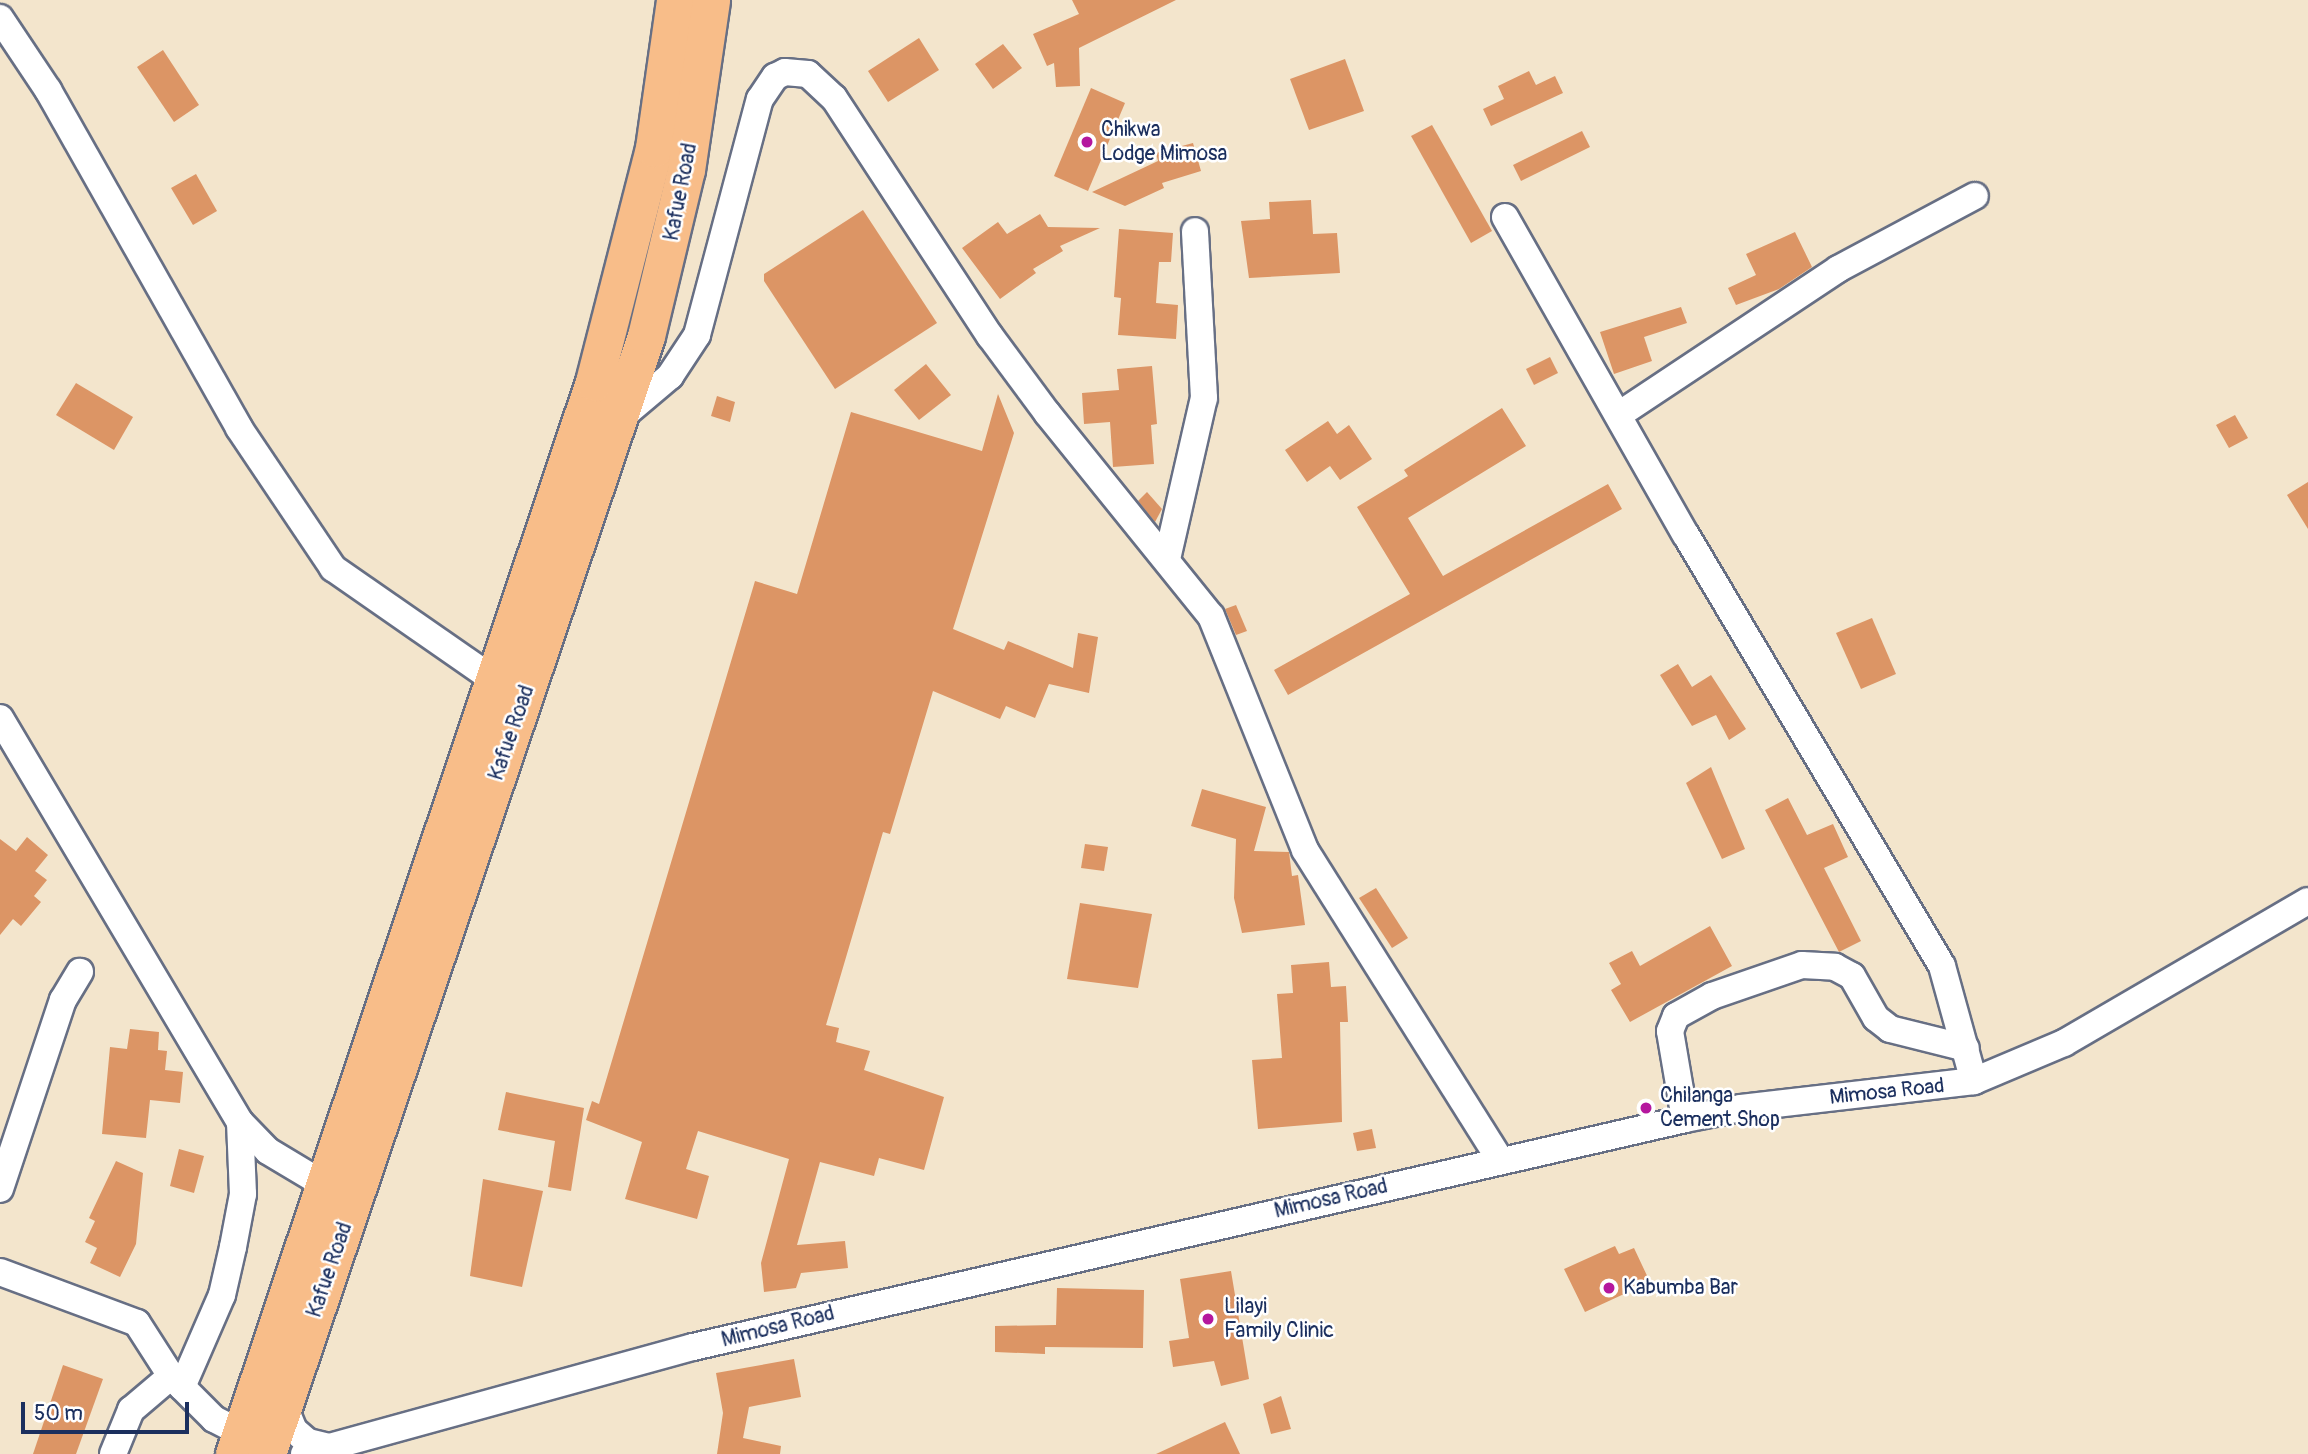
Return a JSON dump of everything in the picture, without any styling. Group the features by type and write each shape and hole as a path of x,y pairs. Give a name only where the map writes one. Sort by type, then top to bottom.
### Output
{"highway":[{"name":"Kafue Road","path":"247,1447 323,1184 590,395 621,288 654,148 675,0"},
{"name":"Kafue Road","path":"247,1447 288,1395 619,419 668,254 689,157 711,0"}],"street":[{"path":"0,18 48,90 239,428 332,568 494,680"},
{"path":"619,419 651,396 685,358 706,309 760,99 775,77 795,71 818,81 834,98 990,335 1211,616 1305,850 1500,1160"},
{"path":"1620,414 1847,263 1975,196"},
{"path":"1506,217 1620,414 1686,535 1942,966 1974,1081"},
{"path":"1167,559 1205,398 1195,231"},
{"path":"0,718 240,1122 268,1151 323,1184"},
{"name":"Mimosa Road","path":"318,1451 693,1347 1500,1160 1741,1108 1974,1081 2064,1043 2308,901"},
{"path":"1685,1119 1672,1021 1712,996 1802,965 1835,967 1852,976 1876,1017 1890,1029 1966,1048"},
{"path":"0,1189 63,1000 80,972"},
{"path":"113,1454 131,1410 176,1381 222,1295 243,1194 240,1122"},
{"path":"0,1272 136,1323 176,1381 247,1447"},
{"path":"288,1395 287,1413 294,1430 318,1451"}],"building":[{"path":"1072,0 1176,0 1079,48 1080,86 1056,87 1054,63 1047,66 1033,34 1079,14"},
{"path":"919,38 939,70 888,102 868,71"},
{"path":"1003,44 1022,68 993,89 975,64"},
{"path":"163,50 199,105 174,122 137,67"},
{"path":"1345,59 1364,111 1309,130 1290,79"},
{"path":"1529,71 1536,85 1555,76 1563,93 1491,126 1483,109 1504,99 1498,86"},
{"path":"1091,88 1125,103 1088,191 1054,176"},
{"path":"1432,125 1492,231 1471,243 1411,136"},
{"path":"1582,131 1590,147 1521,181 1513,165"},
{"path":"1193,143 1201,171 1162,183 1164,188 1125,206 1092,192 1158,161 1156,153"},
{"path":"196,174 217,211 193,225 171,188"},
{"path":"1311,200 1313,234 1337,233 1340,273 1249,278 1241,221 1270,219 1269,202"},
{"path":"863,210 937,323 835,389 764,281 764,274"},
{"path":"1040,214 1048,227 1100,228 1060,246 1063,251 1033,269 1036,273 1000,299 962,248 998,222 1007,234"},
{"path":"1119,229 1173,233 1171,262 1159,262 1156,303 1178,305 1176,339 1118,335 1121,298 1114,297"},
{"path":"1795,232 1812,267 1779,289 1736,305 1728,288 1756,275 1746,254"},
{"path":"1681,307 1687,323 1644,337 1652,361 1614,374 1600,332"},
{"path":"1550,357 1558,373 1534,385 1526,369"},
{"path":"926,364 951,395 919,420 894,390"},
{"path":"1152,366 1157,424 1151,425 1154,464 1113,467 1110,422 1084,424 1082,393 1119,390 1117,369"},
{"path":"76,383 133,417 114,450 56,415"},
{"path":"998,394 1014,433 953,629 1004,650 1008,641 1073,668 1078,633 1098,637 1089,693 1049,684 1035,718 1006,706 1000,719 933,691 890,834 883,832 826,1025 839,1028 836,1042 870,1051 864,1070 944,1097 924,1170 879,1158 874,1176 820,1162 797,1245 845,1241 848,1268 801,1273 796,1288 764,1292 761,1263 789,1159 698,1131 686,1169 709,1176 697,1219 625,1199 642,1142 586,1120 592,1101 599,1104 755,581 797,594 851,412 982,451"},
{"path":"717,396 735,402 730,422 711,416"},
{"path":"1502,408 1526,446 1408,518 1443,576 1608,484 1622,509 1288,695 1274,670 1410,594 1357,507 1408,476 1404,470"},
{"path":"2235,415 2248,438 2229,448 2216,425"},
{"path":"1328,421 1337,434 1349,425 1372,459 1340,480 1330,466 1307,482 1285,450"},
{"path":"2308,482 2308,529 2287,495"},
{"path":"1147,492 1162,509 1155,522 1138,501"},
{"path":"1236,605 1247,631 1236,635 1225,609"},
{"path":"1872,618 1896,674 1861,689 1836,633"},
{"path":"1678,664 1692,687 1711,675 1746,729 1729,740 1716,715 1692,726 1660,675"},
{"path":"1711,767 1745,849 1722,859 1686,783"},
{"path":"1202,789 1266,807 1254,851 1289,852 1292,876 1298,875 1305,925 1242,933 1234,898 1236,839 1191,826"},
{"path":"1788,798 1807,835 1833,824 1848,857 1824,868 1861,941 1839,952 1765,810"},
{"path":"27,837 48,855 35,871 47,880 34,896 41,902 21,926 13,919 0,935 0,839 16,851"},
{"path":"1085,844 1108,847 1104,871 1081,868"},
{"path":"1376,888 1408,938 1392,948 1359,898"},
{"path":"1080,903 1152,914 1138,988 1067,979"},
{"path":"1710,926 1732,966 1630,1022 1611,990 1621,984 1609,963 1632,951 1640,966"},
{"path":"1329,962 1331,987 1346,986 1348,1022 1340,1022 1342,1122 1258,1129 1252,1060 1282,1058 1277,994 1293,993 1291,965"},
{"path":"130,1029 159,1032 158,1050 167,1051 165,1070 183,1072 180,1103 150,1100 146,1138 102,1134 110,1047 127,1049"},
{"path":"506,1092 584,1108 571,1191 548,1187 555,1141 498,1130"},
{"path":"1372,1129 1376,1148 1357,1151 1353,1133"},
{"path":"179,1149 204,1156 194,1193 170,1186"},
{"path":"116,1161 143,1173 136,1244 120,1277 90,1263 97,1248 85,1242 95,1221 89,1218"},
{"path":"483,1179 543,1191 522,1287 470,1276"},
{"path":"1615,1246 1619,1254 1634,1248 1650,1282 1585,1312 1564,1269"},
{"path":"1231,1271 1249,1379 1221,1386 1214,1361 1173,1367 1169,1341 1189,1338 1180,1279"},
{"path":"1057,1288 1144,1290 1143,1348 1045,1347 1045,1354 995,1352 995,1326 1056,1325"},
{"path":"794,1359 801,1397 749,1407 743,1438 781,1446 780,1454 717,1454 723,1413 716,1373"},
{"path":"63,1365 103,1379 76,1454 33,1454"},
{"path":"1281,1396 1291,1429 1271,1434 1263,1404"},
{"path":"1225,1422 1240,1454 1156,1454"}],"place":[{"name":"Chikwa Lodge Mimosa","path":"1087,142"},
{"name":"Chilanga Cement Shop","path":"1646,1108"},
{"name":"Kabumba Bar","path":"1609,1288"},
{"name":"Lilayi Family Clinic","path":"1208,1319"}]}
